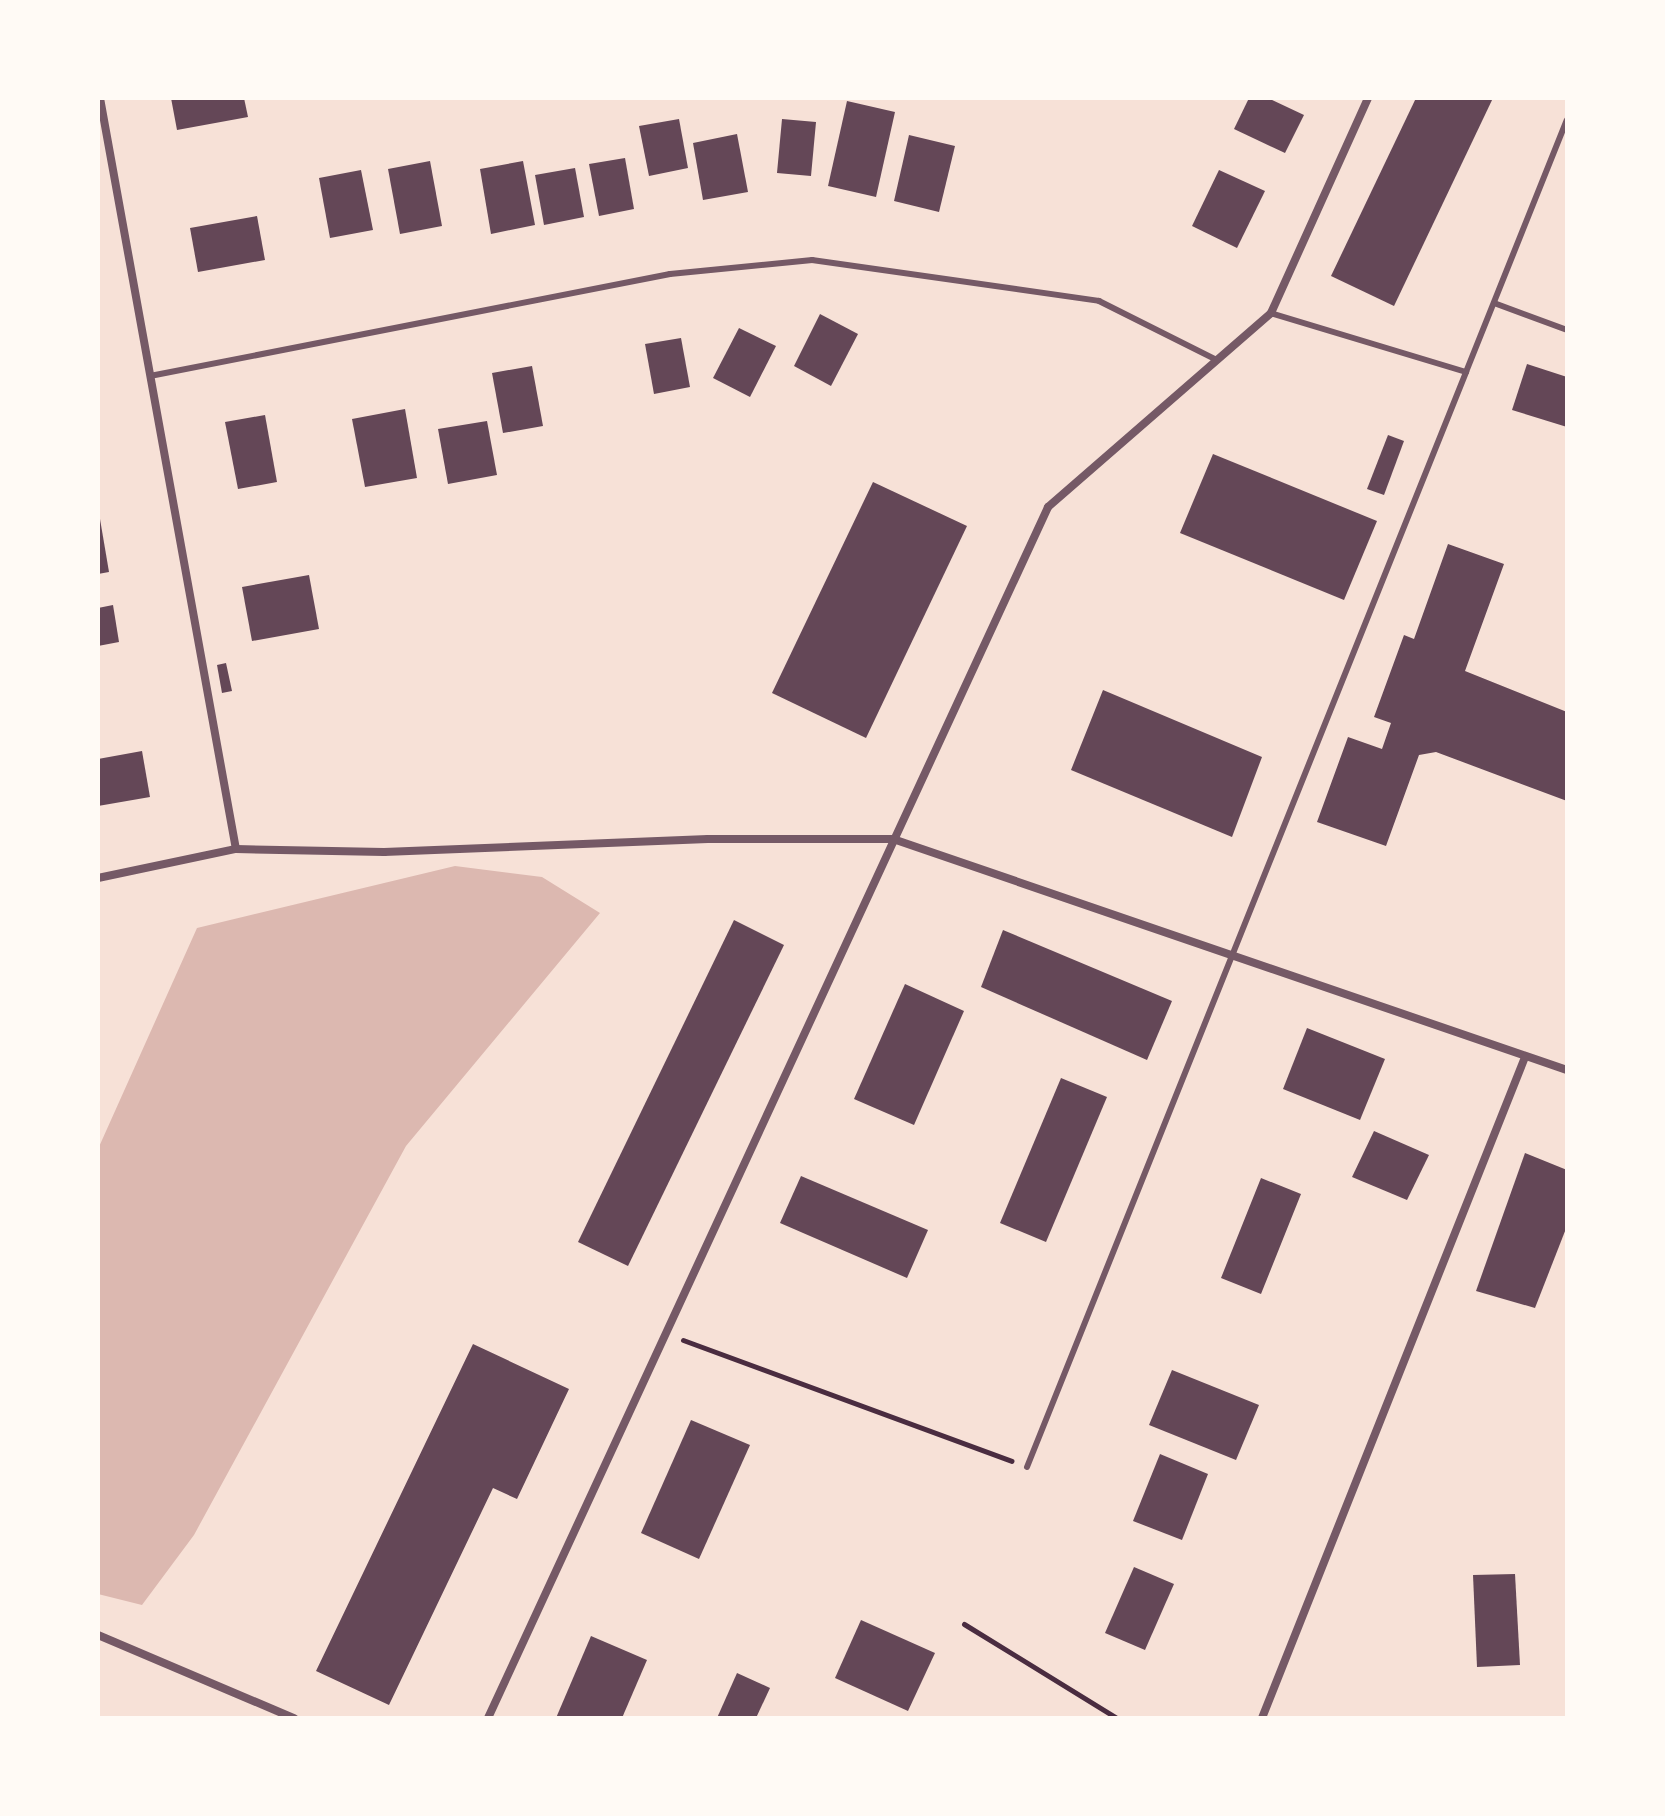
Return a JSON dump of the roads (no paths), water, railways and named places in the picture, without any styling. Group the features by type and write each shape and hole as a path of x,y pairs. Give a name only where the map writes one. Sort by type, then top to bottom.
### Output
{"street":[{"path":"100,98 236,849"},
{"path":"488,1718 663,1333 1048,507 1271,313 1368,98"},
{"path":"98,878 236,849 384,852 708,839 893,839 1231,958 1567,1070"},
{"path":"1262,1718 1525,1057"},
{"path":"98,1635 294,1718"}],"lane":[{"path":"1027,1467 1567,120"},
{"path":"150,376 670,274 812,260 1099,301 1217,360"},
{"path":"1494,303 1567,330"},
{"path":"1271,313 1466,372"}]}
